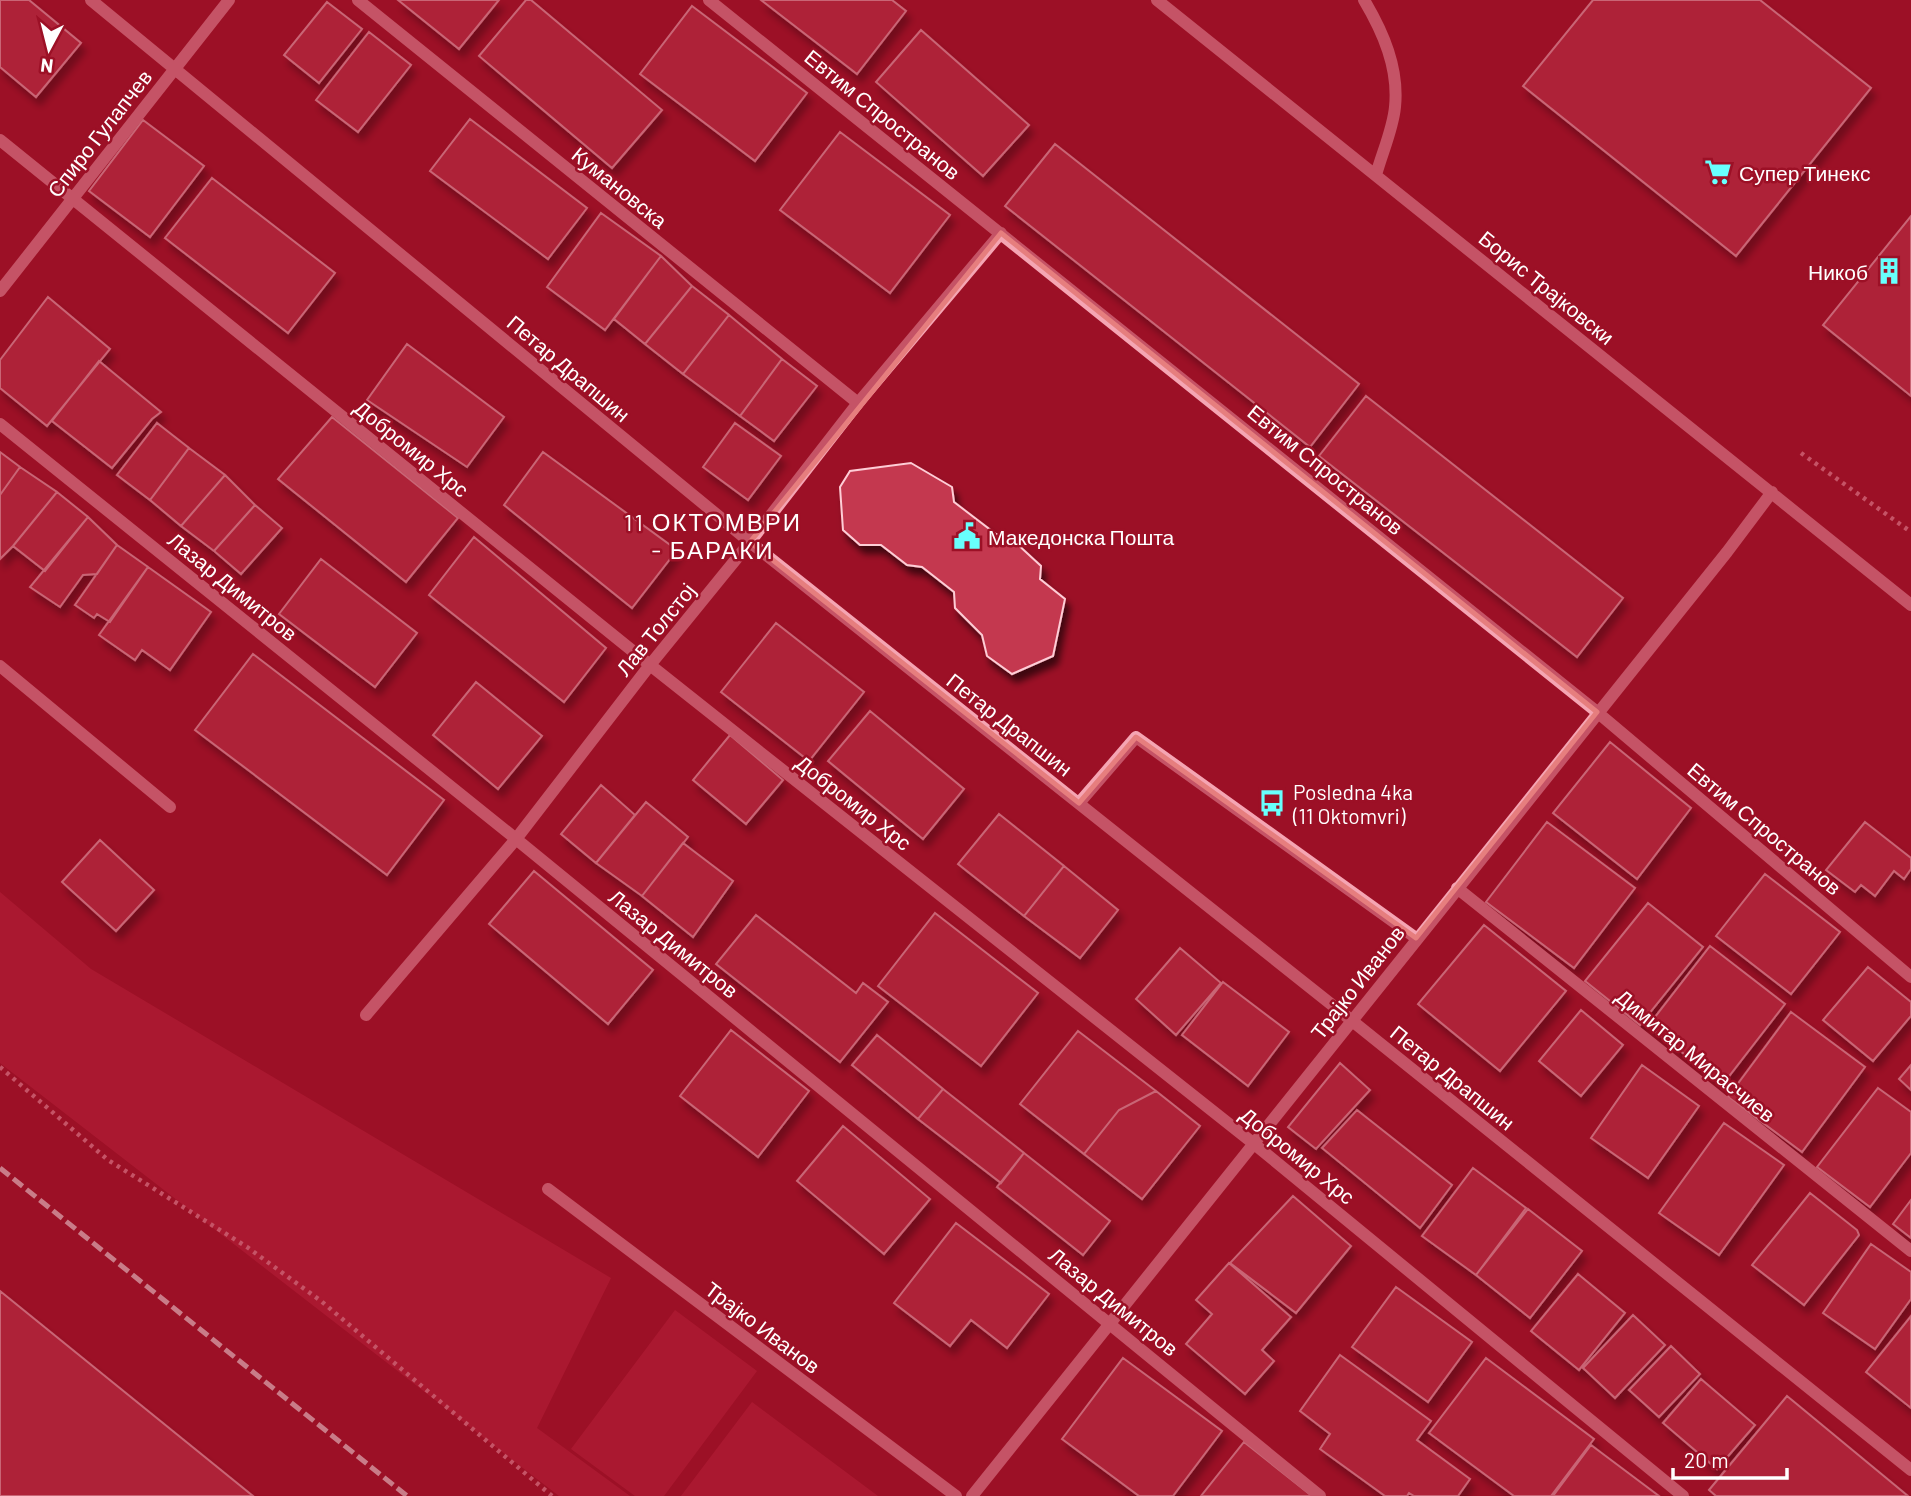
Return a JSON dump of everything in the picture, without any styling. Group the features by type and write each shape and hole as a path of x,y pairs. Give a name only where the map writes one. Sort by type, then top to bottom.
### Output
{"street":[{"name":"Петар Драпшин","path":"91,0 750,542 1352,1020 1911,1470"},
{"name":"Спиро Гулапчев","path":"0,291 229,0"},
{"name":"Кумановска","path":"358,0 858,404"},
{"name":"Евтим Спространов","path":"709,0 1598,712 1911,977"},
{"name":"Борис Трајковски","path":"1157,0 1911,605"},
{"path":"1364,0 1380,29 1392,65 1395,107 1376,175"},
{"name":"Добромир Хрс","path":"0,141 650,665 1253,1143 1683,1496"},
{"name":"Лав Толстој","path":"366,1015 516,839 650,665 858,404 1000,233"},
{"name":"Лазар Димитров","path":"0,424 516,839 1320,1496"},
{"name":"Трајко Иванов","path":"972,1496 1727,552 1772,492"},
{"path":"0,666 170,807"},
{"path":"1079,803 1136,737 1416,938"},
{"name":"Димитар Мирасчиев","path":"1457,888 1911,1251"},
{"name":"Трајко Иванов","path":"548,1189 956,1496"}],"path":[{"path":"1801,453 1911,532"},
{"path":"0,1067 108,1160 247,1247 321,1301 552,1496"}],"highlighted area":[{"path":"1001,233 1597,712 1416,938 1136,737 1079,803 750,542"}],"shaded area":[{"path":"0,892 91,969 611,1278 537,1428 630,1496 559,1496 0,1063"},
{"path":"675,1310 757,1371 664,1496 635,1496 571,1449"},
{"path":"752,1402 878,1496 681,1496"}],"building":[{"path":"0,0 29,0 81,43 36,97 0,67"},
{"path":"398,0 499,0 459,49"},
{"path":"526,0 531,0 662,110 612,168 479,56"},
{"path":"761,0 892,0 906,11 857,74"},
{"name":"Супер Тинекс","path":"1593,0 1760,0 1871,88 1736,256 1523,86"},
{"path":"327,2 362,29 319,83 284,55"},
{"path":"692,6 807,93 755,161 640,74"},
{"path":"921,30 1029,125 983,176 876,82"},
{"path":"369,32 411,65 358,132 316,100"},
{"path":"470,119 587,208 548,259 430,171"},
{"path":"143,120 204,166 150,237 89,191"},
{"path":"840,132 950,215 890,293 780,210"},
{"path":"1055,144 1359,384 1310,447 1005,206"},
{"path":"212,178 335,273 288,333 165,238"},
{"path":"601,213 661,256 605,330 547,287"},
{"name":"Никоб","path":"1911,216 1911,396 1823,325"},
{"path":"661,256 692,286 645,344 614,319"},
{"path":"692,286 729,315 683,374 645,344"},
{"path":"48,297 110,349 47,426 0,388 0,360"},
{"path":"729,315 782,359 740,416 683,374"},
{"path":"407,344 504,417 467,467 367,400"},
{"path":"782,359 817,386 774,441 740,416"},
{"path":"99,361 161,412 152,419 112,468 52,421"},
{"path":"1366,396 1623,598 1577,657 1319,456"},
{"path":"332,417 458,518 406,582 278,479"},
{"path":"157,423 189,448 150,500 117,475"},
{"path":"735,423 781,456 748,500 703,467"},
{"path":"189,448 225,475 181,526 150,500"},
{"path":"0,452 20,467 0,495"},
{"path":"543,452 677,550 632,608 504,505"},
{"path":"911,463 952,487 954,502 996,534 1014,541 1041,566 1040,579 1065,599 1053,656 1012,674 987,656 982,635 955,608 954,592 922,567 907,565 881,545 860,545 843,530 840,487 850,471"},
{"path":"20,467 57,492 0,559 0,495"},
{"path":"225,475 255,505 214,551 181,526"},
{"path":"57,492 88,517 45,571 13,546"},
{"path":"255,505 282,528 241,574 214,551"},
{"path":"88,517 117,545 97,574 83,575 60,607 30,587"},
{"path":"474,537 606,648 564,702 429,595"},
{"path":"117,545 148,567 110,622 97,614 94,618 75,605"},
{"path":"321,559 417,633 375,687 279,614"},
{"path":"148,567 211,612 170,670 142,650 135,660 99,635"},
{"path":"776,623 864,692 809,761 721,692"},
{"path":"253,654 444,800 387,875 195,730"},
{"path":"476,682 542,736 498,789 433,735"},
{"path":"870,711 964,789 923,839 828,761"},
{"path":"730,735 783,780 746,824 693,780"},
{"path":"1610,742 1691,808 1637,879 1553,813"},
{"path":"601,785 635,815 596,863 561,834"},
{"path":"646,802 688,837 642,896 596,863"},
{"path":"999,814 1064,866 1024,916 958,864"},
{"path":"1547,822 1635,888 1574,968 1486,902"},
{"path":"1865,822 1911,858 1911,869 1904,879 1894,871 1875,896 1861,885 1855,892 1826,870"},
{"path":"100,840 154,890 116,931 62,882"},
{"path":"683,843 733,881 693,937 642,896"},
{"path":"1064,866 1118,910 1080,958 1024,916"},
{"path":"534,871 653,970 608,1024 489,924"},
{"path":"1765,874 1840,932 1791,994 1716,936"},
{"path":"1648,903 1703,947 1640,1025 1585,981"},
{"path":"935,913 1038,993 981,1066 878,986"},
{"path":"756,915 856,993 863,983 888,1002 840,1062 716,964"},
{"path":"1484,925 1566,991 1500,1071 1418,1004"},
{"path":"1710,946 1785,1004 1723,1084 1648,1026"},
{"path":"1180,948 1221,983 1176,1035 1136,999"},
{"path":"1868,967 1911,1002 1911,1016 1873,1061 1823,1020"},
{"path":"1223,982 1289,1032 1248,1086 1182,1035"},
{"path":"1581,1010 1623,1045 1581,1096 1539,1061"},
{"path":"1791,1012 1865,1067 1802,1152 1728,1097"},
{"path":"731,1030 809,1091 758,1157 680,1096"},
{"path":"1078,1031 1156,1091 1119,1110 1084,1154 1020,1104"},
{"path":"877,1035 943,1089 918,1119 852,1065"},
{"path":"1340,1063 1370,1090 1316,1149 1288,1127"},
{"path":"1642,1065 1699,1106 1648,1178 1591,1138"},
{"path":"1911,1065 1911,1090 1899,1079"},
{"path":"1878,1088 1911,1112 1911,1153 1870,1207 1817,1167"},
{"path":"943,1089 1024,1153 1001,1183 918,1119"},
{"path":"1156,1091 1200,1126 1142,1199 1084,1154 1119,1110"},
{"path":"1357,1110 1452,1185 1420,1228 1322,1148"},
{"path":"1724,1123 1784,1165 1719,1255 1659,1213"},
{"path":"843,1126 930,1199 884,1254 797,1181"},
{"path":"1024,1153 1110,1221 1083,1255 997,1187"},
{"path":"1473,1168 1526,1208 1476,1275 1422,1236"},
{"path":"1810,1193 1857,1230 1859,1235 1804,1305 1752,1265"},
{"path":"1293,1196 1351,1246 1296,1313 1230,1263"},
{"path":"1911,1200 1911,1238 1893,1224"},
{"path":"1528,1209 1582,1251 1530,1318 1476,1275"},
{"path":"956,1223 1049,1294 1007,1348 971,1320 950,1346 894,1303"},
{"path":"1871,1244 1911,1272 1911,1299 1875,1349 1823,1313"},
{"path":"1229,1263 1291,1317 1262,1350 1274,1361 1245,1394 1186,1344 1212,1314 1196,1300"},
{"path":"1578,1274 1625,1313 1579,1370 1531,1331"},
{"path":"1396,1287 1472,1342 1428,1402 1352,1347"},
{"path":"0,1291 253,1496 0,1496"},
{"path":"1633,1315 1665,1345 1615,1398 1583,1368"},
{"path":"1911,1316 1911,1408 1866,1372"},
{"path":"1671,1346 1700,1374 1659,1417 1629,1390"},
{"path":"1340,1355 1431,1421 1417,1440 1470,1479 1458,1496 1414,1496 1409,1493 1407,1496 1385,1496 1320,1449 1330,1434 1300,1411"},
{"path":"1123,1358 1222,1431 1173,1496 1139,1496 1062,1439"},
{"path":"1486,1358 1594,1439 1551,1496 1514,1496 1429,1433"},
{"path":"1701,1379 1755,1425 1717,1469 1663,1423"},
{"path":"1787,1396 1908,1496 1716,1496 1709,1490"},
{"path":"1244,1442 1312,1496 1201,1496"},
{"path":"1591,1445 1659,1496 1553,1496"}],"railway":[{"path":"0,1168 407,1496"}],"place":[{"name":"Супер Тинекс","path":"1718,172"},
{"name":"Никоб","path":"1889,271"},
{"name":"Македонска Пошта","path":"967,536"},
{"name":"Posledna 4ka (11 Oktomvri)","path":"1272,803"}],"district":[{"name":"11 ОКТОМВРИ - БАРАКИ","path":"713,535"}]}
